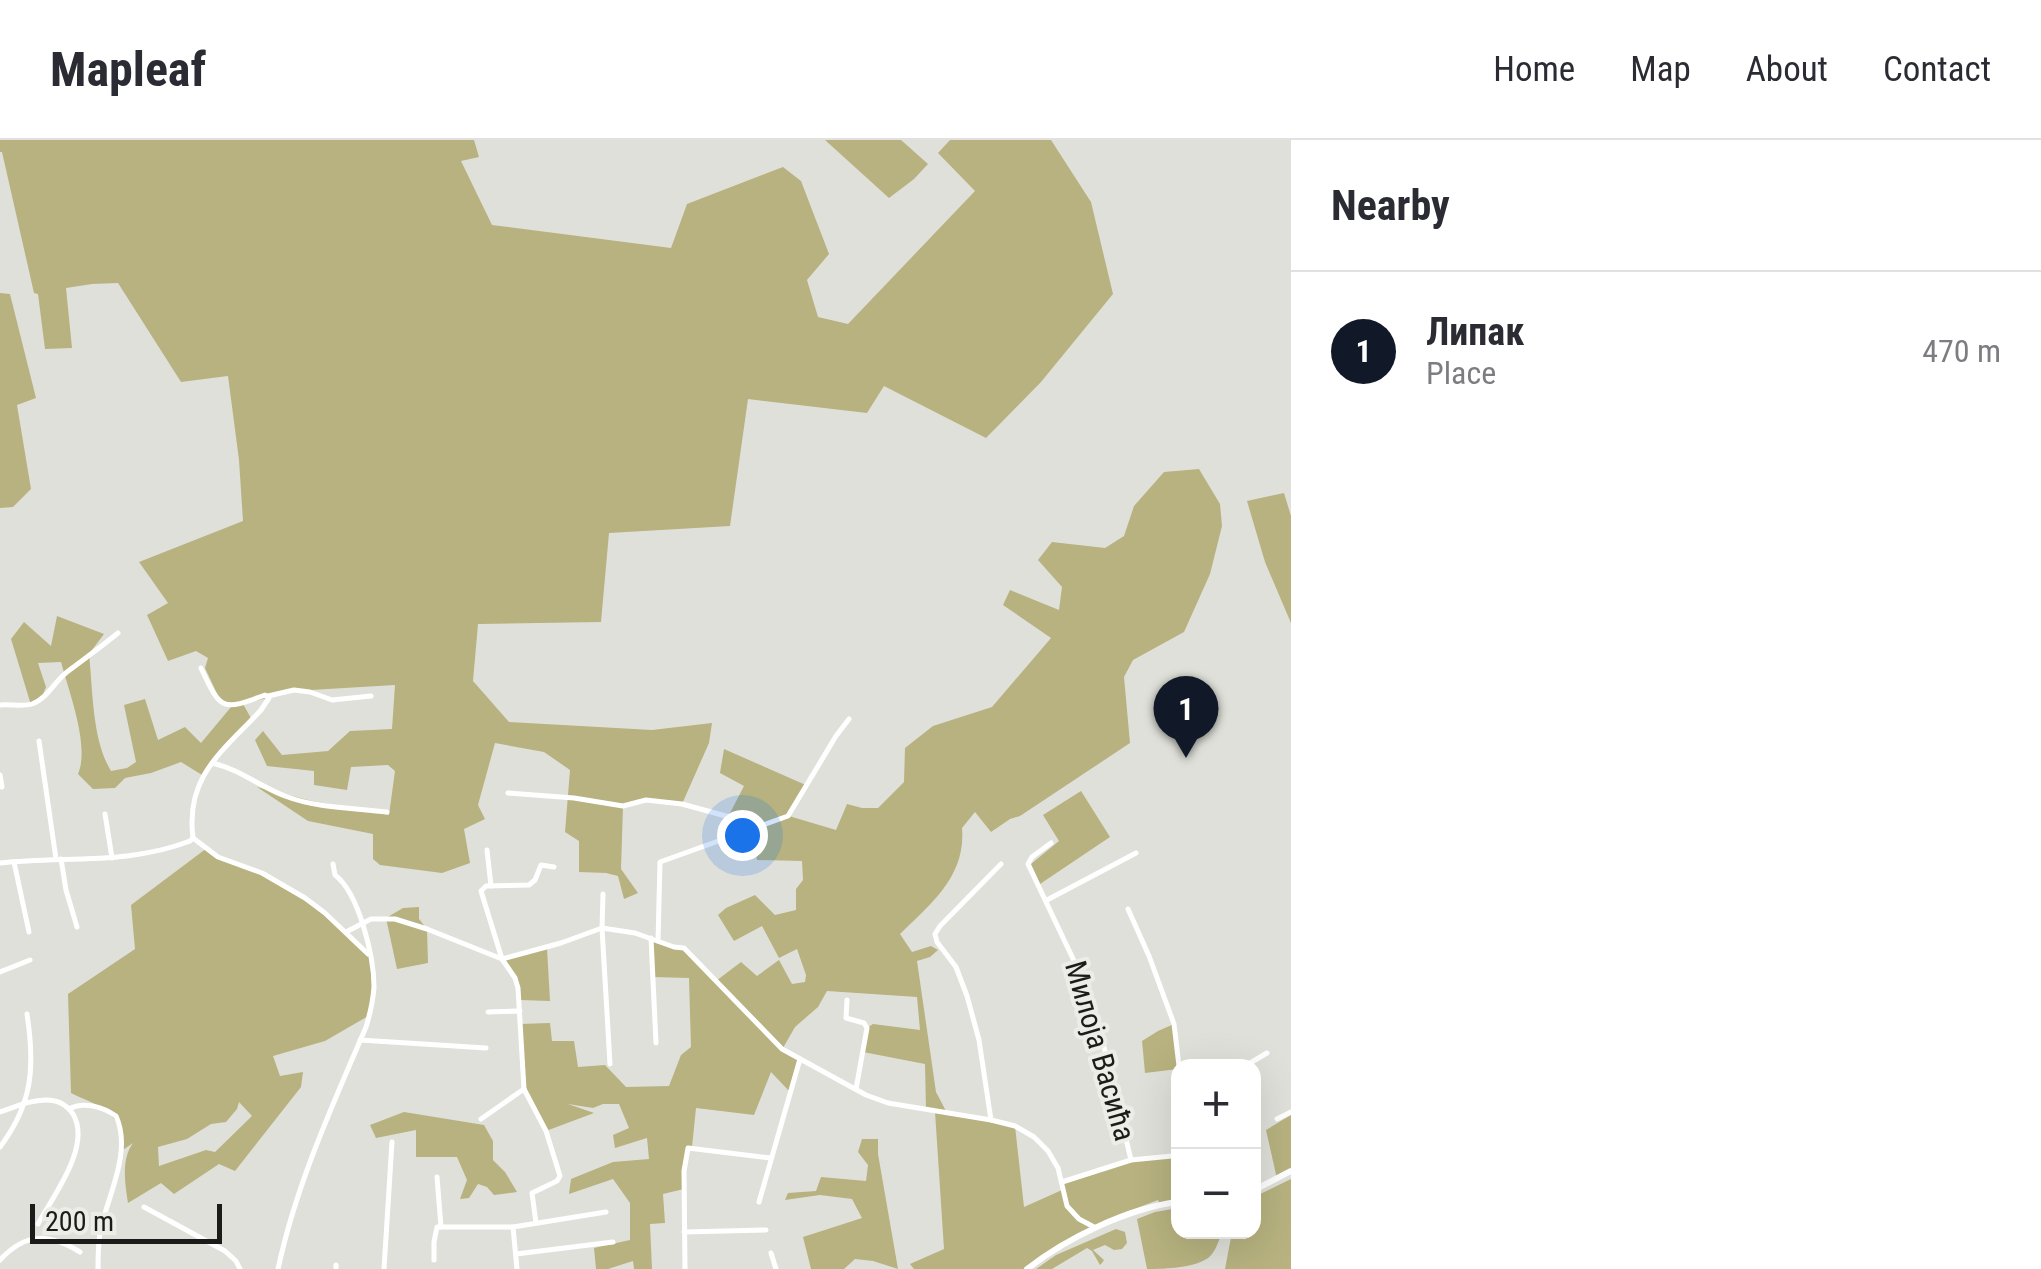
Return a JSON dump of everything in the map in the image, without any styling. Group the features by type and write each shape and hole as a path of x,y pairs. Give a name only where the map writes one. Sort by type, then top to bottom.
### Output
{"street":[{"path":"0,705 30,704 41,699 64,674 118,634"},
{"path":"201,668 209,686 224,704 232,706 294,690 332,700 371,696"},
{"path":"193,838 194,796 202,775 261,710 268,696"},
{"path":"656,1043 655,939 661,900 660,862 788,816 849,719"},
{"path":"39,741 58,859 77,927"},
{"path":"212,763 305,802 386,812"},
{"path":"0,775 2,786"},
{"path":"508,793 623,806 646,800 682,804 744,821 750,829"},
{"path":"105,814 112,858"},
{"path":"0,863 154,854 193,838"},
{"path":"193,838 218,856 257,871 304,898 326,913 370,956"},
{"name":"Милоја Васића","path":"1050,843 1028,862 1089,997 1131,1160"},
{"path":"487,850 492,886"},
{"path":"1047,900 1136,853"},
{"path":"14,862 29,932"},
{"path":"278,1269 312,1154 370,1015 374,990 362,922 349,890 334,875 333,864"},
{"path":"991,1120 979,1040 967,996 956,967 935,934 1001,864"},
{"path":"536,1223 532,1194 560,1176 546,1131 524,1089 518,988 502,959 481,895 483,887 529,886 541,865 554,867"},
{"path":"603,894 610,1064"},
{"path":"1128,909 1174,1024 1178,1059"},
{"path":"346,932 377,918 396,920 502,959 561,944 602,928 684,948 782,1049 856,1090 888,1103 1020,1128 1040,1141 1053,1158 1067,1206 1096,1230"},
{"path":"0,972 30,960"},
{"path":"847,1000 846,1018 868,1028 856,1090"},
{"path":"488,1012 520,1011"},
{"path":"0,1147 26,1104 32,1055 27,1014"},
{"path":"360,1040 486,1048"},
{"path":"1257,1059 1267,1053"},
{"path":"759,1202 800,1059"},
{"path":"481,1118 524,1089"},
{"path":"0,1112 40,1100 55,1100 69,1109 78,1128 77,1151 38,1224"},
{"path":"69,1109 76,1105 98,1107 112,1112 120,1124 118,1166 101,1227 98,1269"},
{"path":"1277,1119 1291,1112"},
{"path":"384,1269 392,1142"},
{"path":"685,1269 684,1171 688,1148 771,1158"},
{"path":"1062,1182 1131,1160 1172,1156 1175,1149"},
{"path":"1261,1186 1291,1171"},
{"path":"437,1178 441,1227"},
{"path":"1027,1269 1062,1245 1148,1208 1171,1203"},
{"path":"144,1207 225,1251 240,1269"},
{"path":"434,1260 434,1242 441,1227 513,1227 606,1212"},
{"path":"513,1227 518,1269"},
{"path":"684,1232 766,1230"},
{"path":"0,1260 15,1246 34,1238 63,1243 80,1252"},
{"path":"516,1254 613,1242"},
{"path":"771,1253 776,1269"}],"shaded area":[{"path":"0,140 474,140 479,157 461,161 492,225 671,248 687,204 783,167 801,181 829,254 807,280 818,317 848,324 975,191 938,153 950,140 1051,140 1091,202 1113,294 1041,382 986,438 884,386 867,413 748,399 730,526 609,533 601,622 478,624 473,681 509,722 652,730 712,723 709,743 682,804 646,800 623,806 621,869 638,893 624,899 618,876 579,872 579,841 565,832 570,770 544,752 495,743 478,805 485,819 464,829 470,863 442,873 380,865 373,859 373,834 308,821 257,787 389,815 395,771 388,765 351,767 347,790 314,785 314,771 267,766 255,740 263,731 282,755 328,751 350,731 392,729 395,685 294,691 243,704 252,720 202,775 181,762 125,778 115,788 93,789 78,774 80,734 61,662 38,663 46,687 41,699 31,705 11,639 24,622 51,646 57,616 104,634 89,654 97,730 111,771 136,762 124,705 145,699 158,740 185,727 201,743 231,707 220,700 205,668 208,658 196,651 168,661 147,615 168,603 139,562 243,521 239,460 228,376 181,382 118,283 66,288 72,348 45,349 38,294 34,293"},
{"path":"825,140 901,140 928,164 889,198"},
{"path":"0,293 10,294 36,398 17,405 31,489 13,507 0,508"},
{"path":"1199,469 1220,504 1222,526 1210,574 1184,632 1133,660 1124,677 1130,743 991,832 975,812 962,828 962,845 953,874 935,899 900,934 912,952 931,946 938,950 917,961 936,1092 947,1113 1015,1126 1024,1207 1062,1190 1062,1182 1148,1157 1171,1158 1171,1203 1160,1204 1158,1200 1116,1216 1027,1269 914,1269 910,1264 944,1249 935,1112 926,1110 925,1064 863,1052 867,1028 873,1024 920,1030 917,997 827,991 818,1007 795,1027 783,1048 800,1059 790,1092 771,1072 754,1115 696,1108 684,1189 663,1194 665,1223 650,1224 652,1269 634,1269 633,1261 596,1269 594,1248 630,1240 630,1203 613,1179 569,1194 571,1179 613,1162 649,1159 647,1138 615,1148 613,1135 629,1128 619,1104 593,1108 568,1104 594,1113 546,1131 524,1089 520,1024 550,1023 552,1041 574,1041 578,1067 605,1065 626,1087 669,1086 681,1055 691,1047 689,978 653,977 651,938 684,948 716,981 741,962 757,976 779,960 792,984 805,982 797,949 779,958 762,926 734,941 718,915 755,895 775,915 796,910 796,889 803,880 802,861 757,860 748,828 728,817 744,786 720,773 724,749 808,786 789,816 836,830 847,804 878,808 904,782 905,748 933,726 992,707 1051,638 1003,605 1010,590 1059,610 1062,587 1038,560 1052,542 1105,548 1124,536 1134,506 1164,472"},
{"path":"1284,493 1291,516 1291,623 1265,562 1247,501"},
{"path":"1081,791 1110,837 1040,884 1031,864 1059,841 1043,815"},
{"path":"207,848 305,898 370,956 373,975 370,1015 325,1041 273,1056 280,1076 303,1072 301,1087 235,1171 219,1164 174,1194 161,1183 128,1203 125,1164 133,1143 120,1152 114,1118 71,1093 68,994 135,949 131,905","holes":["239,1102 252,1116 215,1152 206,1150 159,1166 158,1147 187,1139 211,1124 226,1122"]},
{"path":"419,907 419,919 427,929 428,963 397,969 386,918 403,908"},
{"path":"547,948 550,1001 520,1000 502,959"},
{"path":"1174,1024 1177,1059 1171,1059 1171,1070 1145,1073 1142,1041"},
{"path":"404,1112 484,1125 493,1141 493,1160 517,1192 494,1195 478,1184 469,1198 460,1199 467,1180 457,1157 416,1157 416,1130 376,1138 370,1125"},
{"path":"1291,1115 1291,1172 1277,1179 1266,1130"},
{"path":"862,1139 878,1139 898,1269 855,1259 844,1269 811,1269 803,1237 862,1218 852,1199 820,1195 785,1200 788,1193 816,1191 821,1177 866,1181 868,1165 858,1152"},
{"path":"1291,1179 1291,1269 1225,1269 1231,1239 1261,1239 1261,1194"},
{"path":"1171,1209 1171,1239 1220,1239 1212,1254 1192,1265 1147,1269 1137,1219"},
{"path":"1116,1229 1125,1232 1127,1243 1122,1249 1105,1245 1093,1250 1104,1260 1100,1265 1087,1248 1052,1269 1036,1269 1056,1255"}],"place":[{"name":"Липак","path":"1186,758"}]}
